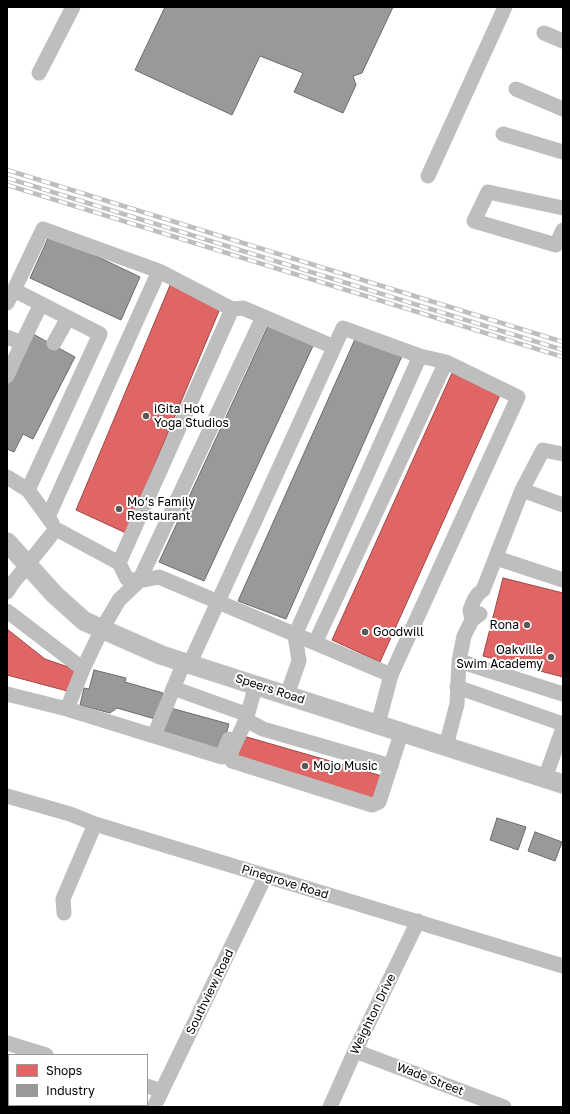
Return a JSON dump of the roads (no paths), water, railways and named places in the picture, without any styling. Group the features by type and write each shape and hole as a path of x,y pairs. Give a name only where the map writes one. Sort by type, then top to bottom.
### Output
{"main road":[{"name":"Speers Road","path":"7,542 55,595 84,621 102,629 161,654 187,662 255,690 287,694 563,784"}],"street":[{"path":"39,73 73,7"},
{"path":"428,176 505,7"},
{"path":"544,33 563,41"},
{"path":"516,89 563,109"},
{"path":"503,134 563,152"},
{"path":"563,208 488,192 474,221 556,245 563,230"},
{"path":"28,490 100,334 41,304 10,297 43,229 159,271 232,309 243,308 334,347"},
{"path":"7,592 28,565 52,523 159,271"},
{"path":"7,376 41,304"},
{"path":"119,563 232,309"},
{"path":"67,709 102,629 119,600 139,581 264,317"},
{"path":"54,343 68,318"},
{"path":"154,736 173,688 217,603 343,328 420,356 446,362 518,397 392,675 378,724"},
{"path":"7,336 22,343"},
{"path":"287,694 299,661 295,635 420,356"},
{"path":"315,643 446,362"},
{"path":"446,746 457,704 459,661 464,636 472,620 470,610 478,594 483,590 522,490 543,450 563,454"},
{"path":"7,477 28,490 52,523 119,563 127,579 139,581 158,577 392,675"},
{"path":"522,490 563,505"},
{"path":"496,558 563,580"},
{"path":"7,611 83,670"},
{"path":"459,661 563,694"},
{"path":"457,687 563,724"},
{"path":"173,688 243,716 263,729 391,766"},
{"path":"7,694 67,709 222,757 255,690"},
{"path":"243,716 231,752 232,761 372,805 379,802 402,731"},
{"path":"545,778 563,728"},
{"name":"Pinegrove Road","path":"7,796 70,814 95,824 264,876 418,921 563,966"},
{"path":"64,913 63,899 95,824"},
{"name":"Southview Road","path":"154,1107 261,886 264,876"},
{"name":"Weighton Drive","path":"330,1107 355,1051 418,921"},
{"path":"7,1043 43,1054"},
{"name":"Wade Street","path":"355,1051 504,1107"},
{"path":"148,1086 162,1091"}],"railway":[{"path":"7,170 563,342"},
{"path":"7,178 563,350"},
{"path":"7,185 563,357"}],"place":[{"name":"iGita Hot Yoga Studios","path":"146,416"},
{"name":"Mo‘s Family Restaurant","path":"119,509"},
{"name":"Rona","path":"527,625"},
{"name":"Goodwill","path":"365,632"},
{"name":"Oakville Swim Academy","path":"551,657"},
{"name":"Mojo Music","path":"305,766"}]}
